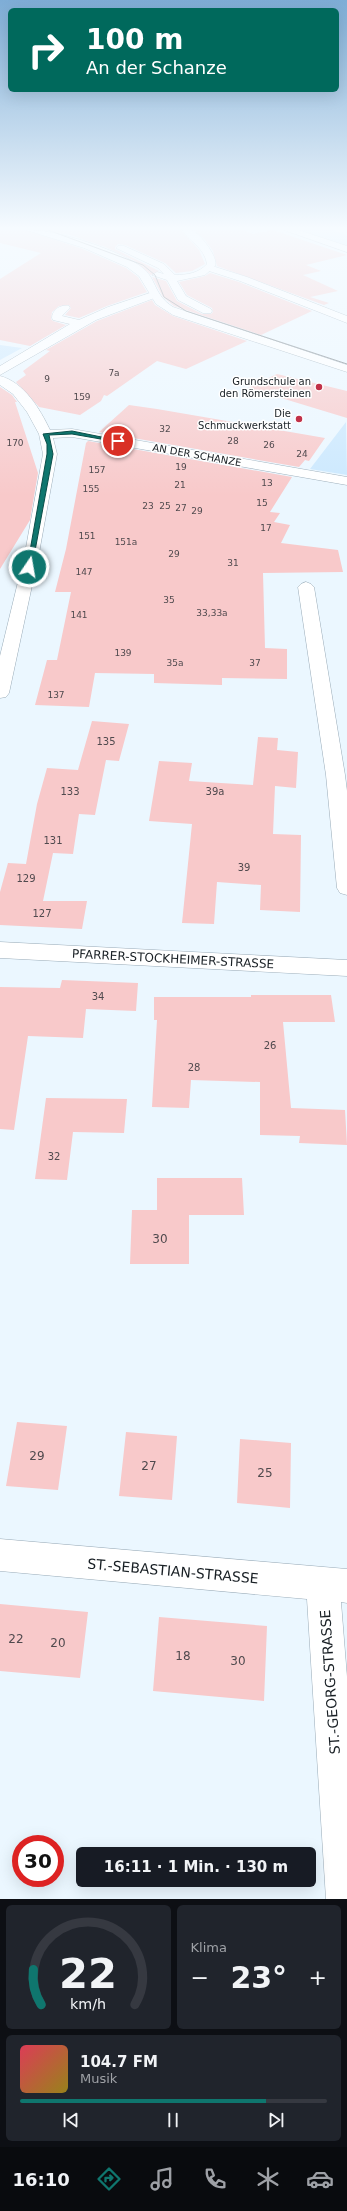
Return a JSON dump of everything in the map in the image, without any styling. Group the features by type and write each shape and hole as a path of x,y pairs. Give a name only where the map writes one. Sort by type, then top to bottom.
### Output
{"street":[{"path":"60,319 78,323"},
{"path":"0,371 78,323 88,319"},
{"path":"194,319 347,369"},
{"path":"227,319 309,347 347,357"},
{"path":"0,380 12,386 25,401 46,434 50,444 50,454 43,500 0,693"},
{"name":"AN DER SCHANZE","path":"46,434 72,432 347,481"},
{"path":"306,587 329,736 344,851 347,888"},
{"name":"PFARRER-STOCKHEIMER-STRASSE","path":"0,950 347,968"},
{"name":"ST.-SEBASTIAN-STRASSE","path":"0,1555 335,1585"},
{"name":"ST.-GEORG-STRASSE","path":"335,1585 345,1899"}],"shaded area":[{"path":"0,345 22,348 0,360"},
{"path":"346,422 347,475 310,469"}],"building":[{"path":"0,319 51,319 53,321 66,325 30,346 0,340"},
{"path":"103,319 181,319 247,341 186,369 157,361 107,396 104,395 101,401 80,415 39,407 16,382 26,375 23,371 50,351 46,350"},
{"path":"212,319 296,319 261,335"},
{"name":"Grundschule an den Römersteinen","path":"277,374 347,391 347,418 248,388"},
{"path":"0,387 12,395 17,402 15,402 38,473 30,520 0,569"},
{"path":"129,405 325,438 309,461 305,460 299,467 99,432"},
{"path":"88,441 292,477 270,512 280,513 274,522 290,525 281,543 338,550 343,572 263,573 265,648 287,649 287,679 222,678 222,685 154,683 154,674 95,673 89,707 35,705 47,660 57,660 71,592 55,592 66,549 86,443"},
{"path":"92,721 129,724 119,761 106,760 95,815 79,814 73,854 53,853 43,901 87,901 82,929 0,925 0,892 8,863 26,864 37,804 47,768 78,770"},
{"path":"258,737 278,738 277,750 298,752 296,788 275,786 273,834 301,835 300,912 260,910 261,885 217,882 214,924 182,923 192,824 149,821 159,761 192,763 189,781 253,785"},
{"path":"62,980 138,983 136,1011 86,1009 83,1038 28,1036 14,1130 0,1129 0,987 60,988"},
{"path":"251,995 331,995 335,1022 283,1022 291,1108 345,1110 347,1145 299,1143 300,1136 260,1135 260,1082 191,1080 189,1108 152,1107 157,1020 154,1020 154,997 251,997"},
{"path":"46,1098 127,1099 124,1133 73,1132 67,1180 35,1179"},
{"path":"157,1178 242,1178 244,1215 189,1215 189,1264 130,1264 132,1210 157,1210"},
{"path":"17,1422 67,1426 58,1490 6,1486"},
{"path":"126,1432 177,1436 172,1500 119,1496"},
{"path":"240,1439 291,1443 290,1508 237,1503"},
{"path":"0,1604 88,1612 80,1678 0,1671"},
{"path":"159,1617 267,1626 264,1701 153,1691"}],"tram line":[{"path":"209,319 347,364"}],"place":[{"name":"Grundschule an den Römersteinen","path":"319,387"},
{"name":"Die Schmuckwerkstatt","path":"299,419"}],"route":[{"path":"29,567 43,500 50,454 50,444 46,434 72,432 118,441"}]}
